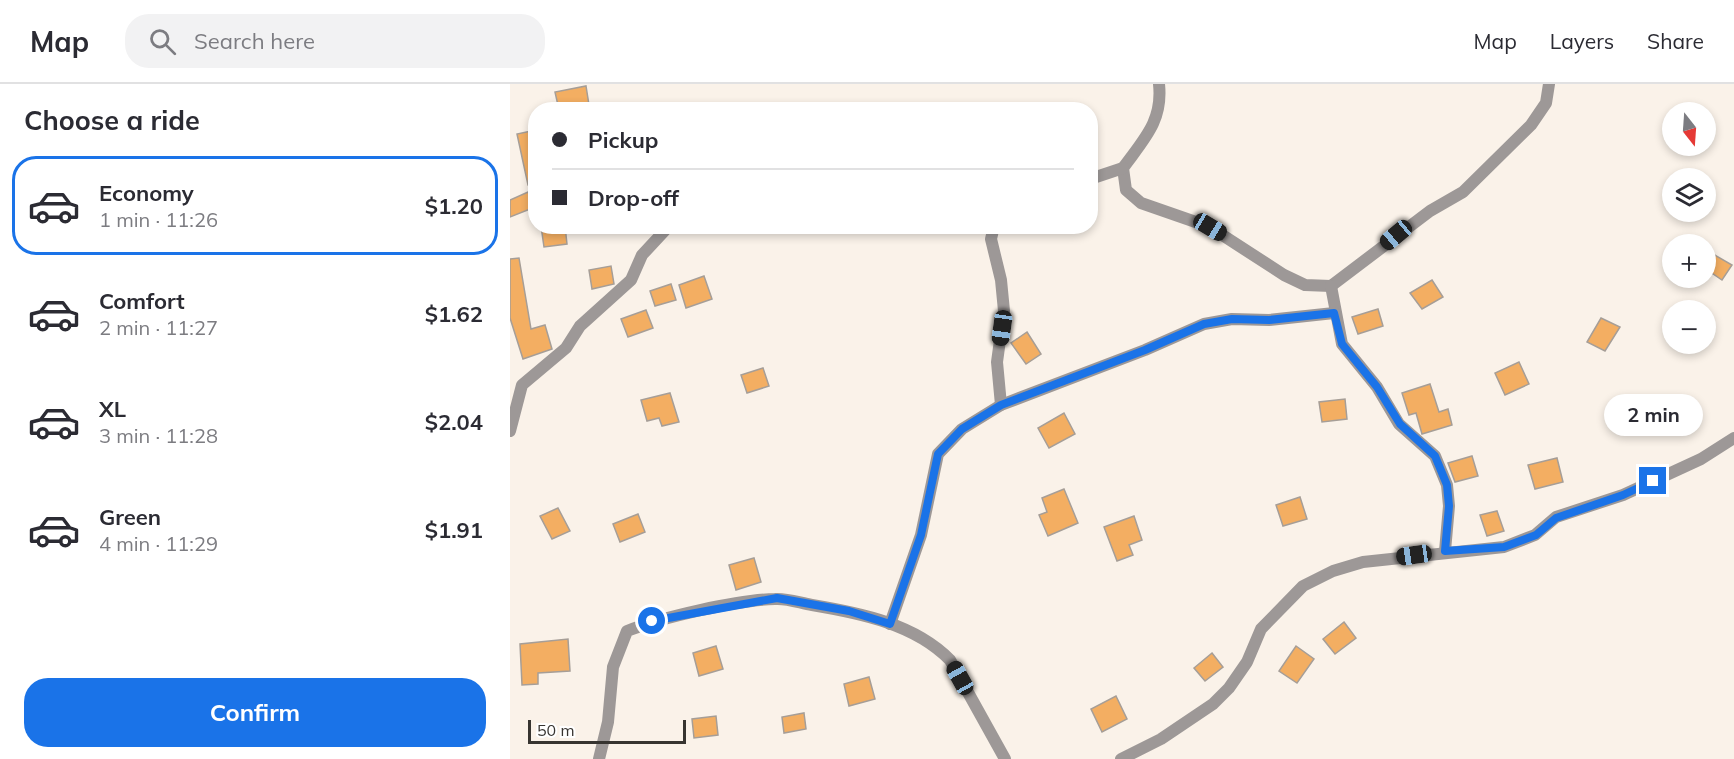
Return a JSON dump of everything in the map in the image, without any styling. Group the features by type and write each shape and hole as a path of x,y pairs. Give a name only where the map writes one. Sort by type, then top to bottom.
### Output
{"street":[{"path":"1098,176 1123,168 1150,132 1161,104 1159,84"},
{"path":"1123,168 1126,190 1141,204 1210,227 1284,275 1305,285 1331,286 1422,217 1463,192 1531,125 1546,103 1549,84"},
{"path":"510,431 522,386 566,348 580,326 632,280 642,255 662,234"},
{"path":"992,234 1005,311 997,362 1001,405"},
{"path":"1331,286 1334,313 1342,344 1377,387 1400,424 1435,456 1447,485 1449,506 1445,551"},
{"path":"890,624 921,535 938,454 962,429 1001,405 1145,350 1204,324 1232,319 1269,320 1334,313"},
{"path":"1121,759 1161,739 1213,704 1229,688 1247,662 1261,629 1302,586 1333,571 1363,562 1445,551 1504,547 1536,535 1556,518 1623,495 1701,459 1734,438"},
{"path":"599,759 608,722 613,667 627,631 652,621 777,598 849,611 890,624 939,648 951,660 1005,759"}],"building":[{"path":"586,86 589,102 557,102 555,92"},
{"path":"528,132 528,185 517,134"},
{"path":"528,192 528,210 510,217 510,200"},
{"path":"542,234 566,234 567,244 544,247"},
{"path":"1716,256 1732,265 1722,280 1716,276"},
{"path":"519,258 531,329 545,325 552,349 523,359 510,318 510,259"},
{"path":"611,266 614,284 592,289 589,270"},
{"path":"704,276 712,299 686,308 679,285"},
{"path":"1432,280 1443,297 1422,309 1410,293"},
{"path":"671,284 676,300 655,306 650,291"},
{"path":"1378,309 1383,326 1358,334 1352,317"},
{"path":"646,310 653,328 628,337 621,319"},
{"path":"1601,318 1620,327 1605,351 1587,342"},
{"path":"1027,332 1041,354 1026,364 1011,343"},
{"path":"1519,362 1529,384 1505,395 1495,373"},
{"path":"763,368 769,386 747,393 741,375"},
{"path":"1430,384 1439,412 1448,409 1452,425 1422,434 1416,413 1409,415 1402,393"},
{"path":"670,393 679,422 662,426 659,418 647,421 641,400"},
{"path":"1345,399 1347,419 1322,422 1319,402"},
{"path":"1064,413 1075,434 1049,448 1038,428"},
{"path":"1472,456 1478,476 1455,482 1448,463"},
{"path":"1557,458 1563,482 1535,489 1528,465"},
{"path":"1064,489 1078,523 1048,536 1039,515 1047,512 1042,498"},
{"path":"1300,497 1307,519 1283,526 1276,505"},
{"path":"558,508 570,531 552,539 540,516"},
{"path":"1497,511 1504,531 1487,536 1480,515"},
{"path":"638,514 645,532 620,542 613,524"},
{"path":"1134,516 1142,540 1129,545 1133,555 1117,561 1104,527"},
{"path":"754,558 761,582 736,590 729,565"},
{"path":"1344,622 1356,638 1335,654 1323,639"},
{"path":"568,639 570,671 538,673 538,684 522,685 520,644"},
{"path":"716,646 723,669 699,676 693,653"},
{"path":"1296,646 1314,659 1297,683 1279,671"},
{"path":"1212,653 1223,667 1205,681 1194,668"},
{"path":"869,677 875,699 849,706 844,684"},
{"path":"1116,696 1127,719 1102,732 1091,709"},
{"path":"804,713 806,729 784,733 782,717"},
{"path":"716,716 718,735 694,738 692,719"}],"route":[{"path":"652,621 777,598 849,611 890,624 921,535 938,454 962,429 1001,405 1145,350 1204,324 1232,319 1304,318 1334,313 1342,344 1377,387 1400,424 1435,456 1447,485 1449,506 1445,551 1504,547 1536,535 1556,518 1623,495 1653,481"}]}
